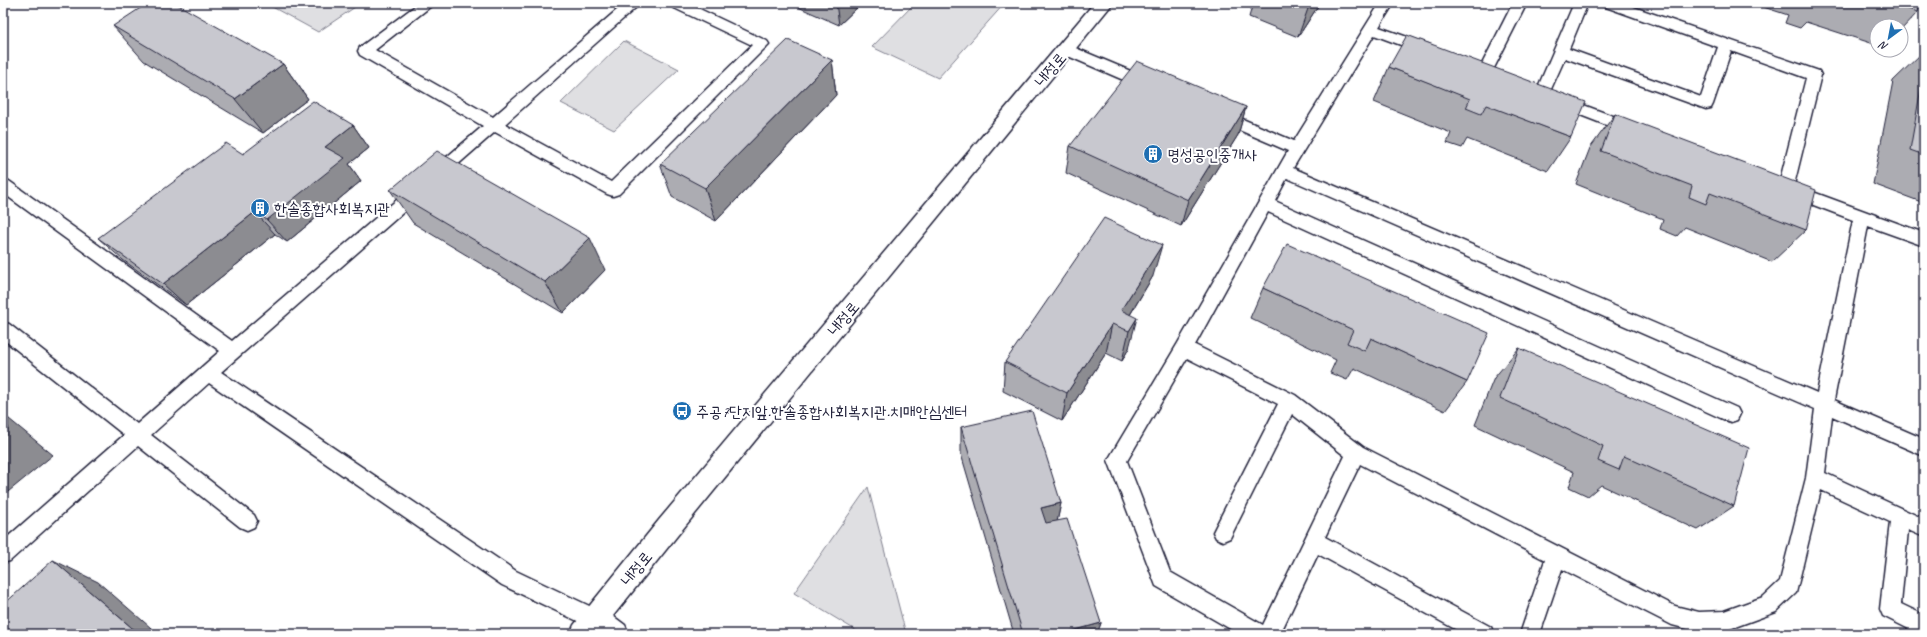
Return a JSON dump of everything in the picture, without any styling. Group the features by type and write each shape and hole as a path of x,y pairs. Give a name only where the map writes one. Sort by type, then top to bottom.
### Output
{"street":[{"name":"내정로","path":"589,627 673,522 1104,3"},
{"path":"589,627 616,634"}],"lane":[{"path":"428,3 365,51 494,125 613,190 762,44 675,3"},
{"path":"3,554 208,373 634,3"},
{"path":"1259,634 1163,579 1117,460 1184,348 1284,170 1387,3"},
{"path":"1486,72 1520,3"},
{"path":"1542,94 1581,3"},
{"path":"1608,3 1814,75 1786,188"},
{"path":"1371,29 1435,54"},
{"path":"1560,51 1706,104 1726,44"},
{"path":"1066,50 1158,89"},
{"path":"1471,67 1500,78"},
{"path":"1528,89 1646,134"},
{"path":"1210,111 1298,149"},
{"path":"1284,170 1924,448"},
{"path":"1771,182 1924,240"},
{"path":"3,185 233,352"},
{"path":"1266,204 1731,414"},
{"path":"1184,348 1289,401 1356,453 1672,615 1700,622 1724,621 1768,605 1789,586 1815,478 1824,405 1862,216"},
{"path":"3,329 136,436 247,521"},
{"path":"208,373 509,578 589,627"},
{"path":"1224,532 1289,401"},
{"path":"1269,634 1356,453"},
{"path":"1815,478 1924,528"},
{"path":"1900,517 1890,609 1924,626"},
{"path":"1313,541 1484,634"},
{"path":"1530,634 1557,556"}],"shaded area":[{"path":"265,3 361,3 318,32"},
{"path":"915,3 1005,3 938,78 872,47"},
{"path":"624,41 679,69 614,130 561,103"},
{"path":"868,487 906,634 862,634 794,593"}],"building":[{"path":"148,3 175,3 283,64 235,99 113,26"},
{"path":"1890,3 1920,3 1918,12"},
{"path":"1407,35 1586,102 1571,137 1486,105 1481,114 1466,108 1470,99 1389,67"},
{"path":"788,40 832,60 705,188 660,164"},
{"name":"명성공인중개사","path":"1137,61 1246,107 1188,200 1070,146"},
{"path":"1924,71 1924,155 1910,150"},
{"path":"313,101 353,125 325,147 345,158 267,220 255,212 163,284 98,238 226,143 243,154"},
{"path":"1615,114 1816,190 1806,230 1710,193 1706,204 1689,197 1692,186 1601,151"},
{"path":"437,151 590,238 545,282 390,190"},
{"path":"1104,218 1162,245 1121,310 1137,318 1129,331 1112,324 1067,393 1005,362"},
{"path":"1287,244 1489,333 1467,382 1371,338 1365,351 1347,343 1353,330 1263,288"},
{"path":"1519,348 1749,448 1734,506 1624,456 1619,470 1598,461 1603,446 1500,398"},
{"path":"1032,411 1061,503 1041,508 1046,523 1067,519 1101,623 1061,634 1023,634 961,427"},
{"path":"3,423 9,428 3,432"},
{"path":"53,560 139,634 6,634 3,631 3,605"}],"place":[{"name":"명성공인중개사","path":"1153,154"},
{"name":"한솔종합사회복지관","path":"260,208"},
{"name":"주공7단지앞.한솔종합사회복지관.치매안심센터","path":"682,411"}]}
